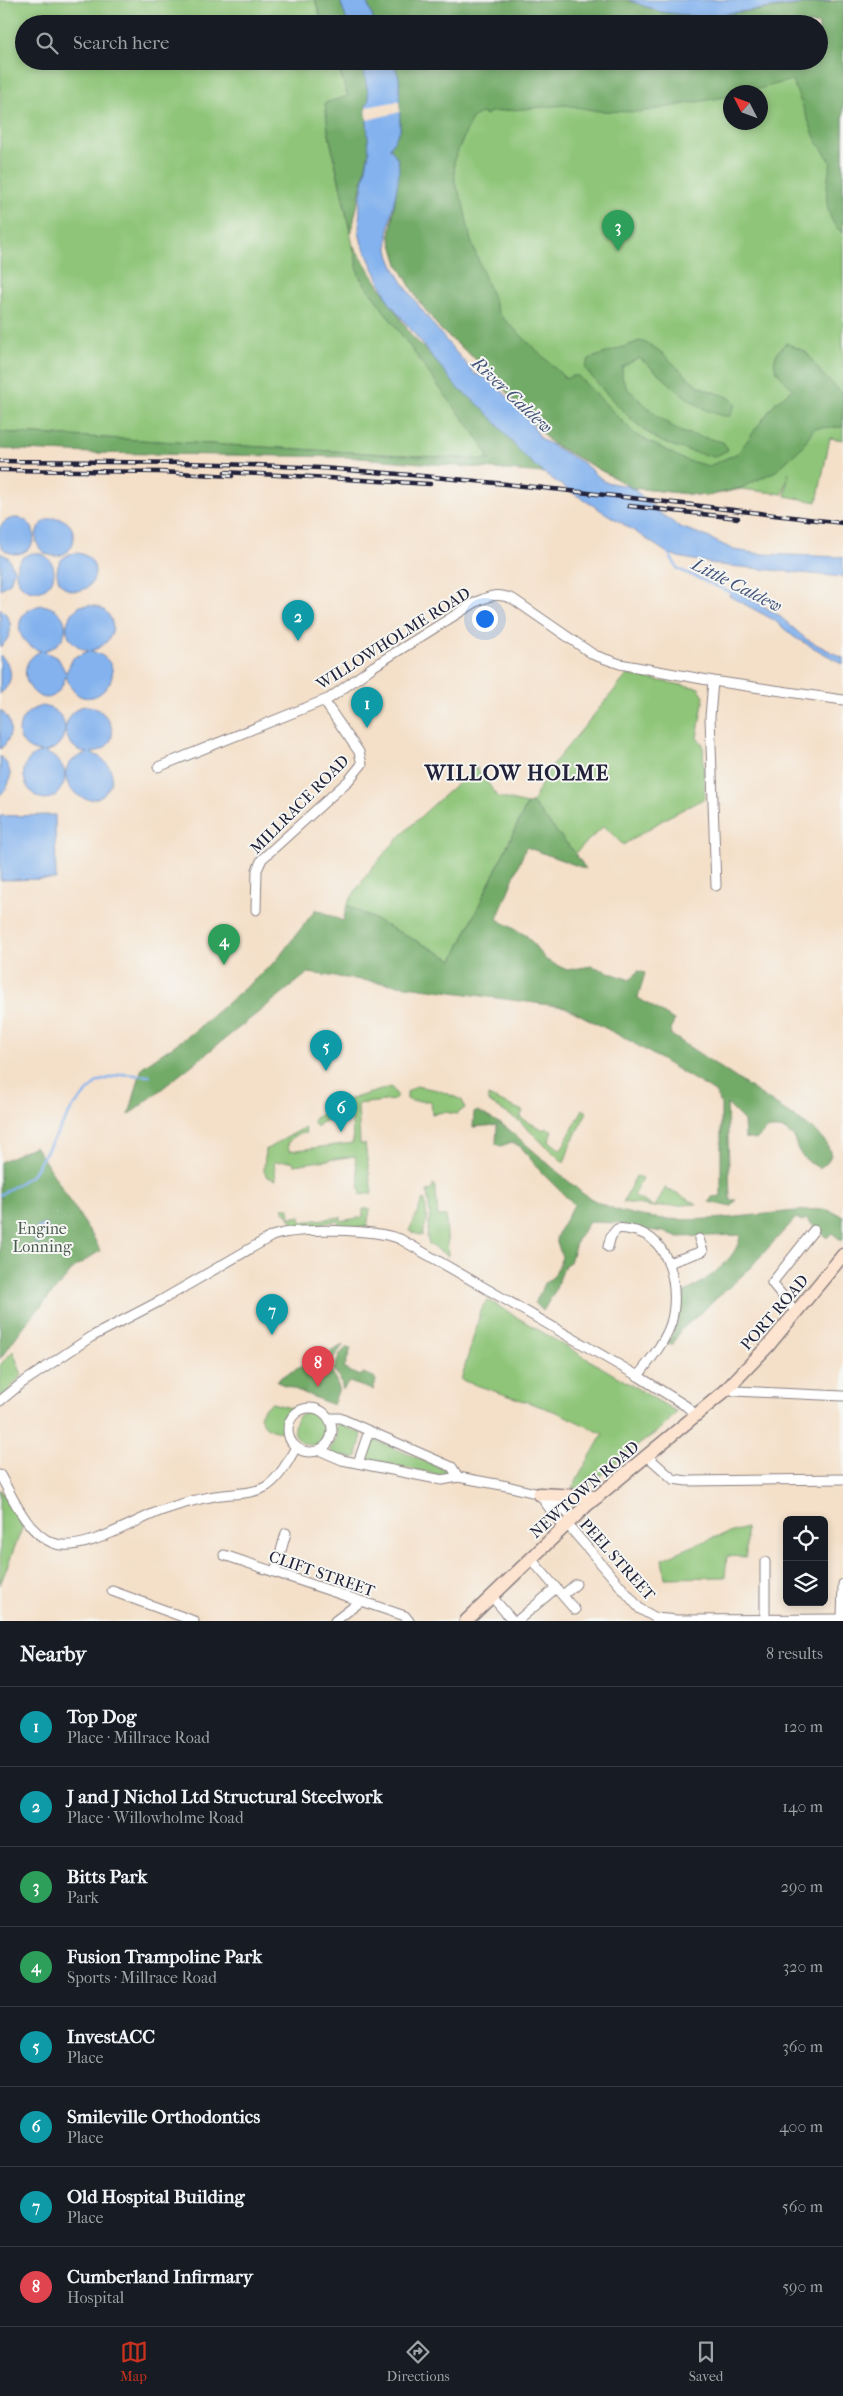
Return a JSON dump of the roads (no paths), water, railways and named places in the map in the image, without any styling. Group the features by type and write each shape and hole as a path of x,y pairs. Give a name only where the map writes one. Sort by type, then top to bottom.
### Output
{"main road":[{"name":"PORT ROAD","path":"728,1388 796,1312 843,1255"},
{"name":"NEWTOWN ROAD","path":"466,1621 493,1598 530,1559 597,1497 728,1388"},
{"path":"539,1494 597,1497"}],"street":[{"name":"WILLOWHOLME ROAD","path":"158,767 324,701 476,602 491,595 500,594 513,599 594,655 620,664 713,681 843,700"},
{"path":"713,681 710,717 716,886"},
{"name":"MILLRACE ROAD","path":"256,910 257,870 262,859 349,780 362,764 360,752 324,701"},
{"path":"608,1247 611,1236 617,1229 643,1233 654,1239 668,1262 675,1300 670,1325 638,1376"},
{"path":"796,1312 772,1283 814,1230"},
{"path":"0,1401 22,1383 91,1337 160,1301 272,1236 282,1232 367,1232 389,1235 400,1239 638,1376 686,1406 696,1415"},
{"path":"668,1262 703,1251 699,1239"},
{"path":"728,1388 735,1391 843,1396"},
{"path":"458,1478 452,1467 340,1418 329,1418 316,1408 305,1408 298,1411 293,1416 288,1429 289,1436 296,1447 303,1451 319,1450 342,1460 442,1480 458,1478 507,1486 550,1497 568,1523"},
{"path":"319,1450 325,1446 332,1433 329,1418"},
{"path":"358,1463 369,1431"},
{"path":"0,1475 28,1522 39,1535 53,1544 74,1546 89,1542 161,1511 214,1496 259,1490 276,1477 296,1447"},
{"path":"646,1456 673,1479 688,1481 843,1479"},
{"path":"539,1494 568,1523"},
{"name":"PEEL STREET","path":"568,1523 640,1609 656,1618 677,1621 843,1619 843,1584"},
{"path":"275,1572 286,1533"},
{"name":"CLIFT STREET","path":"224,1554 405,1616 409,1621"},
{"path":"530,1559 575,1610"},
{"path":"765,1562 765,1619"},
{"path":"518,1621 559,1592 576,1584"},
{"path":"112,1591 194,1621"},
{"path":"493,1598 513,1621"},
{"path":"335,1621 360,1602"}],"water":[{"path":"340,0 366,0 372,15 345,15"},
{"path":"628,0 831,0 715,15 684,15 661,12"},
{"name":"River Caldew","path":"364,70 396,70 399,78 400,130 390,148 395,154 399,170 389,227 388,249 392,262 411,296 475,374 490,380 504,393 529,419 541,439 583,463 605,482 627,486 635,490 661,514 680,527 703,535 734,550 761,554 843,557 843,577 720,565 678,557 666,552 568,490 522,454 481,406 459,390 389,302 362,244 359,232 360,200 369,152 366,107 369,99"},
{"path":"55,518 68,524 74,537 68,550 55,556 42,550 36,537 42,524"},
{"path":"9,519 23,519 33,529 33,543 23,553 9,553 -1,543 -1,529"},
{"path":"0,553 8,557 14,570 10,583 0,589"},
{"path":"35,553 48,559 54,572 48,585 35,591 22,585 16,572 22,559"},
{"path":"76,553 89,559 95,572 89,585 76,591 63,585 57,572 63,559"},
{"path":"732,588 777,614 806,639 843,658 843,664 794,637 774,620 729,596"},
{"path":"42,605 52,608 64,620 64,635 60,642 43,651 58,658 66,673 73,658 88,651 74,643 67,632 67,625 73,612 80,606 92,606 102,609 108,615 112,622 112,631 109,639 101,646 90,651 106,658 112,669 111,680 105,690 95,696 84,697 74,691 66,675 59,691 50,697 41,697 32,691 27,681 26,670 30,659 41,651 25,641 19,627 25,614 32,608"},
{"path":"0,608 10,623 10,633 5,643 0,647"},
{"path":"0,655 5,659 10,669 10,680 5,690 0,694"},
{"path":"43,706 52,709 61,717 65,729 73,713 83,706 94,708 104,715 111,725 112,736 106,746 91,753 101,758 111,771 112,776 109,787 100,797 90,799 79,796 71,789 66,780 66,769 73,760 88,753 73,746 65,730 63,738 58,745 44,752 54,757 62,765 65,775 62,787 54,796 45,799 36,796 29,789 24,779 24,769 29,759 41,752 31,749 24,744 19,730 21,722 26,715 33,709"},
{"path":"0,710 5,714 10,724 10,735 5,745 0,749"},
{"path":"0,756 8,766 10,776 7,786 0,795"},
{"path":"55,815 56,879 0,880 0,816"},
{"path":"46,1224 52,1236 37,1245 33,1238 36,1228"}],"waterway":[{"name":"Little Caldew","path":"666,549 678,569 734,594"},
{"path":"0,1195 32,1175 73,1107 97,1082 122,1074 150,1076"}],"railway":[{"path":"0,461 218,464 348,470 534,487 843,523"},
{"path":"0,470 161,472 232,476"},
{"path":"225,472 430,484"},
{"path":"629,506 738,518"}],"place":[{"name":"Bitts Park","path":"618,251"},
{"name":"J and J Nichol Ltd Structural Steelwork","path":"298,641"},
{"name":"Top Dog","path":"367,728"},
{"name":"Fusion Trampoline Park","path":"224,965"},
{"name":"InvestACC","path":"326,1071"},
{"name":"Smileville Orthodontics","path":"341,1132"},
{"name":"Old Hospital Building","path":"272,1335"},
{"name":"Cumberland Infirmary","path":"318,1387"}],"district":[{"name":"WILLOW HOLME","path":"517,773"}],"park label":[{"name":"Engine Lonning","path":"42,1237"}]}
